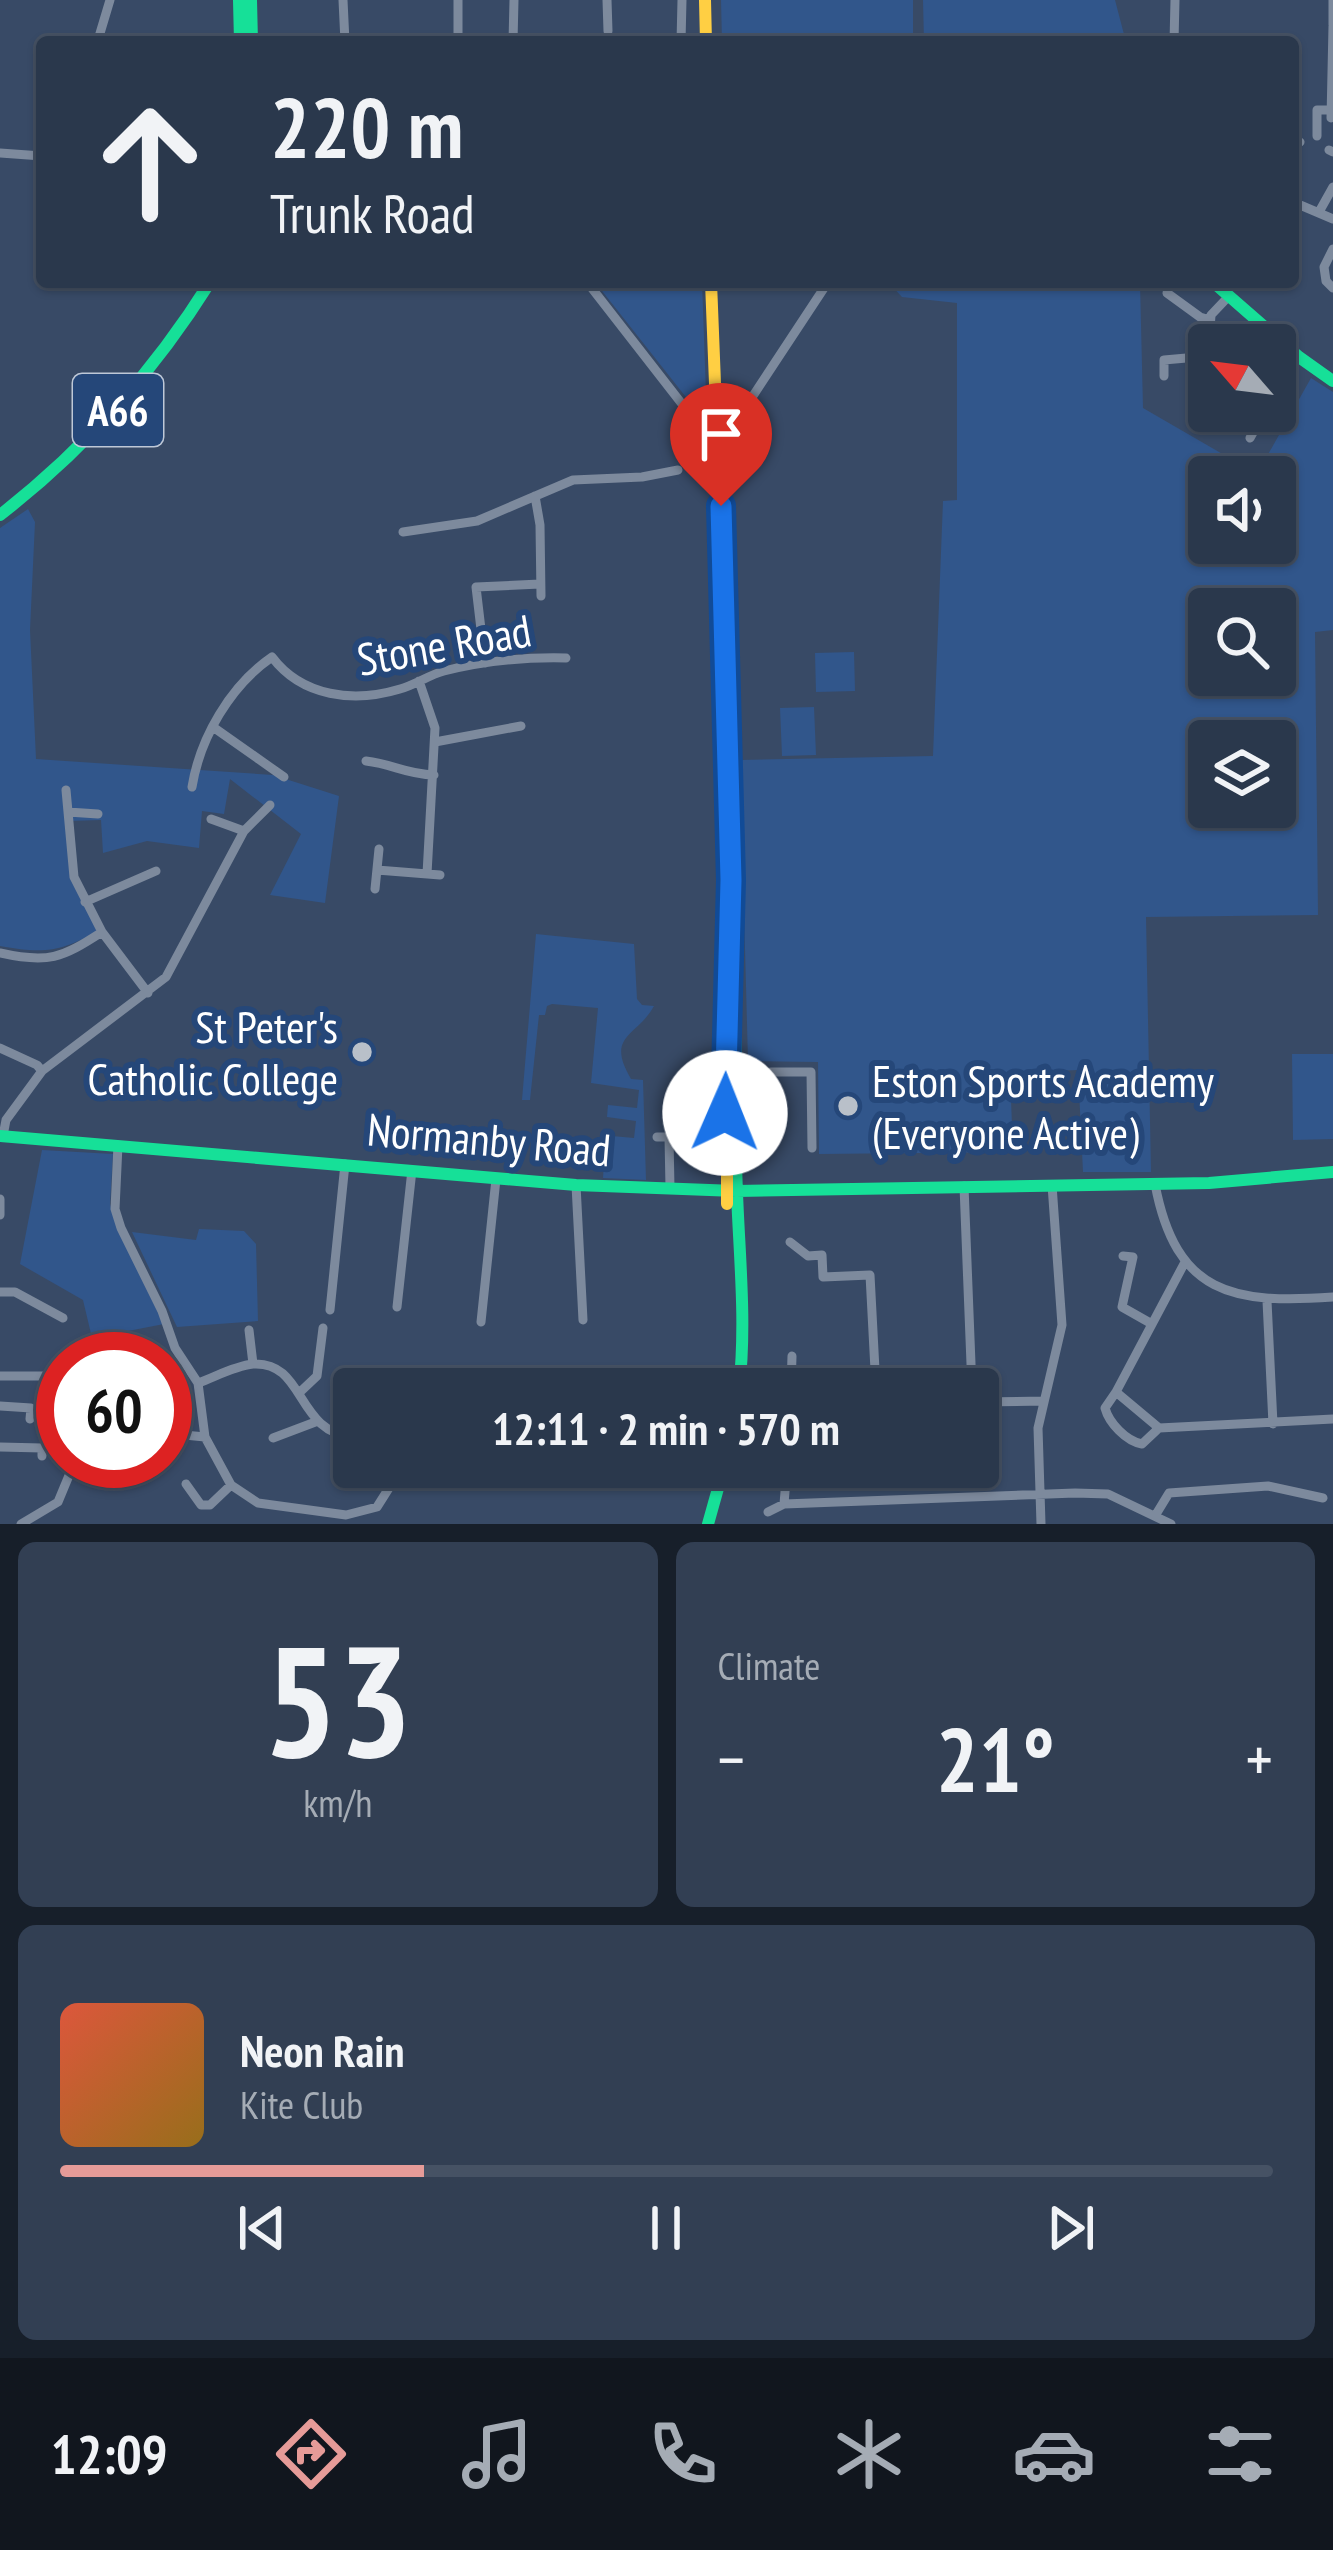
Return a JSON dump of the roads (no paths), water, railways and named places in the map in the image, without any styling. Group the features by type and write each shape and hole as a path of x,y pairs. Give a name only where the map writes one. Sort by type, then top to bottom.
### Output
{"main road":[{"path":"239,0 241,36"},
{"path":"250,0 252,36"},
{"path":"705,0 706,36"},
{"name":"A66","path":"0,501 95,419 155,348 193,288"},
{"name":"A66","path":"0,515 63,466 112,416 164,353 206,288"},
{"path":"711,288 716,409"},
{"path":"1220,288 1333,381"},
{"path":"716,409 732,418 730,433 718,440 706,434 703,422 716,409"},
{"path":"718,440 736,938 732,1191 743,1304 738,1368"},
{"name":"Normanby Road","path":"2,1136 576,1185 732,1191 1155,1184 1333,1172"},
{"path":"708,1524 718,1488"}],"street":[{"path":"99,36 110,0"},
{"path":"343,0 345,36"},
{"path":"458,0 458,36"},
{"path":"513,36 514,0"},
{"path":"607,0 608,36"},
{"path":"681,36 682,0"},
{"path":"1174,36 1175,0"},
{"path":"1318,136 1317,110 1331,114 1333,0"},
{"path":"0,153 36,156"},
{"path":"1319,212 1333,187"},
{"path":"1299,204 1333,219"},
{"path":"1333,249 1324,266 1325,281 1333,288"},
{"path":"592,288 689,413 703,422"},
{"path":"732,418 745,408 824,288"},
{"path":"1167,293 1210,320"},
{"path":"1210,324 1229,296"},
{"path":"1164,376 1164,360 1188,358"},
{"path":"1250,438 1253,432"},
{"path":"403,532 477,521 573,480 678,470"},
{"path":"464,588 541,584 535,496"},
{"path":"427,529 428,544"},
{"path":"476,587 485,663"},
{"name":"Stone Road","path":"212,727 250,675 272,657 301,686 333,695 370,694 485,663 566,658"},
{"path":"419,681 436,742 427,874"},
{"path":"436,742 521,726"},
{"path":"192,787 202,742 212,727 284,777"},
{"path":"366,761 392,764 403,773 434,775"},
{"path":"66,790 74,877 102,932 148,993"},
{"path":"2,1136 3,1120 42,1071 166,977 244,831 270,806"},
{"path":"68,812 98,814"},
{"path":"211,819 244,831"},
{"path":"375,889 379,849"},
{"path":"86,902 156,871"},
{"path":"377,871 440,875"},
{"path":"0,953 27,959 59,957 102,932"},
{"path":"0,1048 42,1071"},
{"path":"772,1072 811,1072 812,1148"},
{"path":"657,1137 669,1137 670,1189"},
{"path":"118,1143 115,1209 170,1332"},
{"path":"330,1310 345,1164"},
{"path":"397,1307 412,1170"},
{"path":"482,1322 496,1178"},
{"path":"1041,1524 1038,1428 1062,1324 1052,1184"},
{"path":"1155,1184 1161,1217 1185,1262 1224,1289 1267,1301 1333,1297"},
{"path":"576,1185 583,1320"},
{"path":"964,1186 971,1368"},
{"path":"0,1199 0,1215"},
{"path":"790,1242 808,1256 822,1255 823,1277 871,1275 875,1368"},
{"path":"1123,1256 1133,1257 1122,1307 1152,1324"},
{"path":"1185,1262 1105,1408 1108,1418 1133,1442 1142,1444 1159,1428 1333,1418"},
{"path":"0,1292 15,1292 63,1318"},
{"path":"1267,1301 1273,1424"},
{"path":"299,1393 317,1376 323,1328"},
{"path":"249,1330 253,1364"},
{"path":"791,1368 792,1355"},
{"path":"198,1383 253,1364 280,1371 333,1436"},
{"path":"192,1375 198,1383 206,1437 231,1485 258,1503 346,1515 377,1507 389,1488"},
{"path":"0,1376 36,1376"},
{"path":"1116,1392 1159,1428"},
{"path":"999,1402 1044,1401"},
{"path":"0,1406 36,1412"},
{"path":"273,1438 318,1421"},
{"path":"192,1436 206,1437"},
{"path":"0,1447 36,1446"},
{"path":"189,1488 201,1505 210,1505 231,1485"},
{"path":"1155,1516 1169,1493 1268,1486 1323,1498"},
{"path":"21,1524 58,1502 64,1488"},
{"path":"784,1504 785,1488"},
{"path":"768,1512 784,1504 1040,1493 1108,1495 1172,1524"}],"place":[{"name":"St Peter's Catholic College","path":"362,1052"},
{"name":"Eston Sports Academy (Everyone Active)","path":"848,1106"}]}
